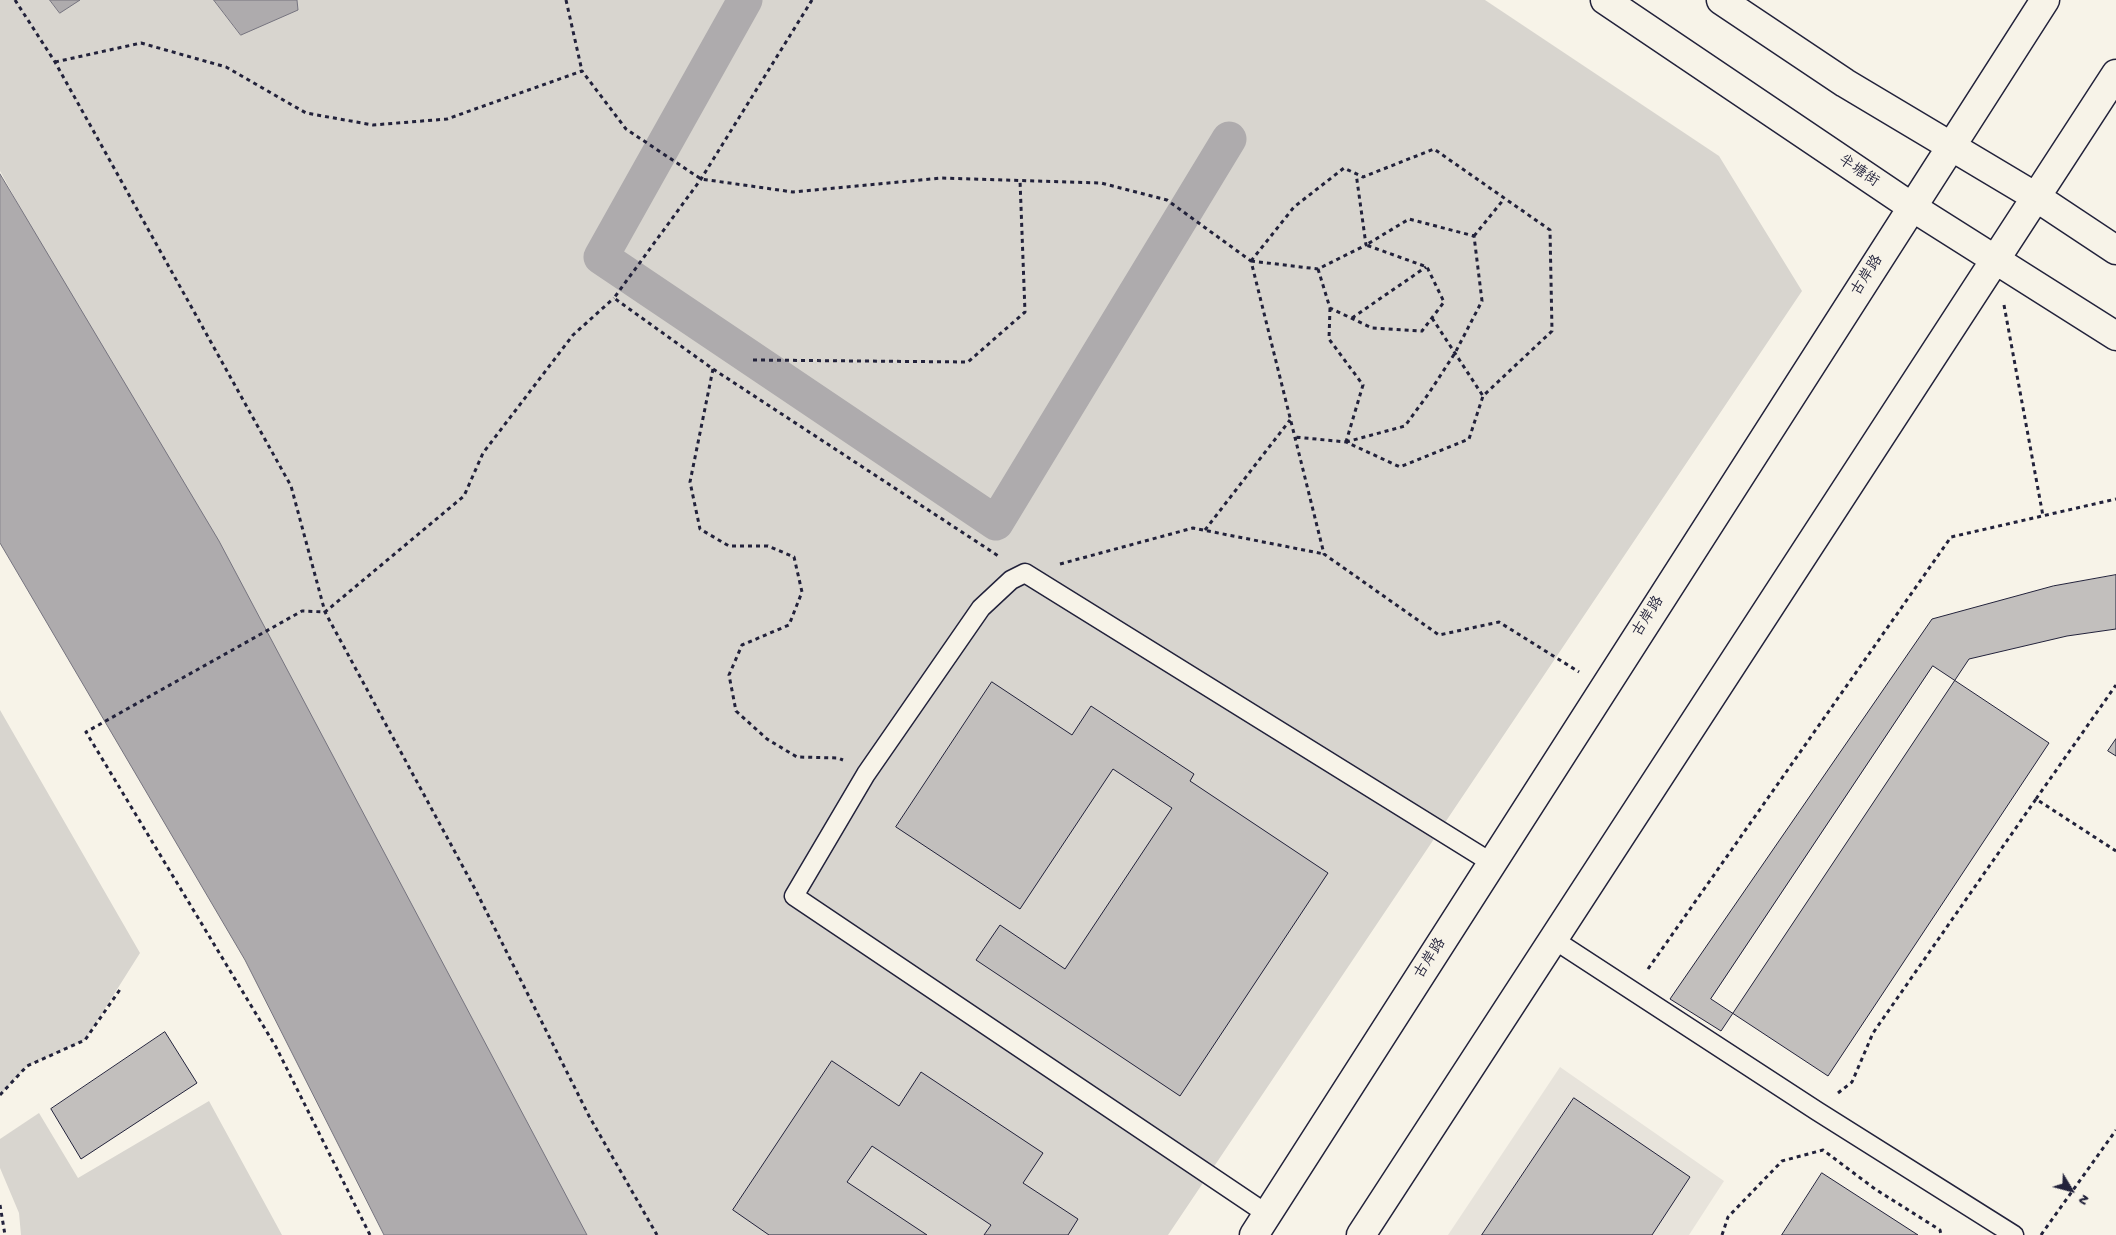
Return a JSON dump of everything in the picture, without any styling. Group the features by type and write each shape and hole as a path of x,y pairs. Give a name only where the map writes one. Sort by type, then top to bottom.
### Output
{"street":[{"name":"半塘街","path":"1605,0 1912,208 2116,336"},
{"path":"1721,0 1845,83 2036,197 2116,250"},
{"name":"古岸路","path":"1261,1225 2045,0"},
{"path":"1360,1235 2116,74"}],"lane":[{"path":"1261,1225 794,896 866,774 981,608 1011,580 1025,573 1492,863"},
{"path":"1553,939 1817,1111 2014,1235"}],"path":[{"path":"15,0 55,62 292,486 325,612 475,889 589,1116 657,1235"},
{"path":"566,0 582,71 626,129 701,179 793,192 940,178 1101,183 1167,200 1251,261 1318,269 1366,245 1409,219 1474,236"},
{"path":"370,1235 276,1047 86,732 302,611 325,612 464,496 483,453 573,335 614,298 622,288 701,179 812,0"},
{"path":"55,62 141,43 226,67 306,113 373,125 446,120 582,71"},
{"path":"1251,261 1294,207 1344,168 1363,177 1434,149 1550,230 1552,331 1483,396 1469,439 1400,467 1346,442 1295,437"},
{"path":"1356,173 1366,245"},
{"path":"753,360 968,362 1026,312 1020,180"},
{"path":"1346,442 1405,426 1430,393 1455,353 1482,301 1474,236 1504,199"},
{"path":"1330,308 1372,328 1422,332 1444,302 1427,267 1366,245"},
{"path":"1995,259 2043,516"},
{"path":"1251,261 1324,554"},
{"path":"1352,318 1427,267"},
{"path":"1318,269 1330,308 1329,339 1363,385 1346,442"},
{"path":"614,298 713,369 1025,573 1193,528 1205,530 1324,554 1439,635 1499,622 1604,688"},
{"path":"1432,318 1483,396"},
{"path":"713,369 690,482 700,529 729,546 768,546 794,556 802,592 789,625 742,645 729,675 736,711 767,739 797,757 838,758 866,774"},
{"path":"1205,530 1290,420"},
{"path":"1633,990 1951,537 2116,499"},
{"path":"1817,1111 1852,1082 1873,1033 2116,685"},
{"path":"2036,799 2116,851"},
{"path":"0,1095 27,1066 85,1040 121,988"},
{"path":"2041,1235 2116,1130"},
{"path":"1722,1235 1728,1217 1782,1161 1823,1150 1875,1189 1940,1230 1941,1235"},
{"path":"0,1205 5,1235"}],"shaded area":[{"path":"0,0 1485,0 1719,156 1802,291 1168,1235 586,1235 0,171"},
{"path":"50,0 80,0 60,13"},
{"path":"214,0 297,0 298,10 241,35"},
{"path":"0,174 219,541 587,1235 384,1235 245,960 0,543"},
{"path":"0,710 140,953 85,1040 27,1066 0,1095"},
{"path":"1560,1067 1724,1181 1689,1235 1448,1235"},
{"path":"209,1101 282,1235 21,1235 19,1213 0,1168 0,1139 39,1113 78,1178"}],"building":[{"path":"2116,575 2116,629 2067,636 1969,659 1721,1031 1670,999 1932,619 2053,586"},
{"path":"1933,666 2049,743 1828,1076 1711,999"},
{"path":"992,682 1072,735 1091,706 1194,774 1190,781 1328,873 1180,1096 976,960 1000,925 1065,969 1172,808 1113,769 1020,909 896,827"},
{"path":"2116,739 2116,756 2108,751"},
{"path":"165,1032 197,1083 81,1159 51,1109"},
{"path":"832,1061 899,1106 921,1072 1043,1153 1023,1183 1078,1219 1068,1235 984,1235 991,1225 872,1146 847,1182 927,1235 769,1235 733,1210"},
{"path":"1574,1098 1690,1177 1652,1235 1482,1235"},
{"path":"1822,1173 1918,1235 1782,1235"}],"waterway":[{"path":"745,0 601,257 996,523 1229,139"}]}
